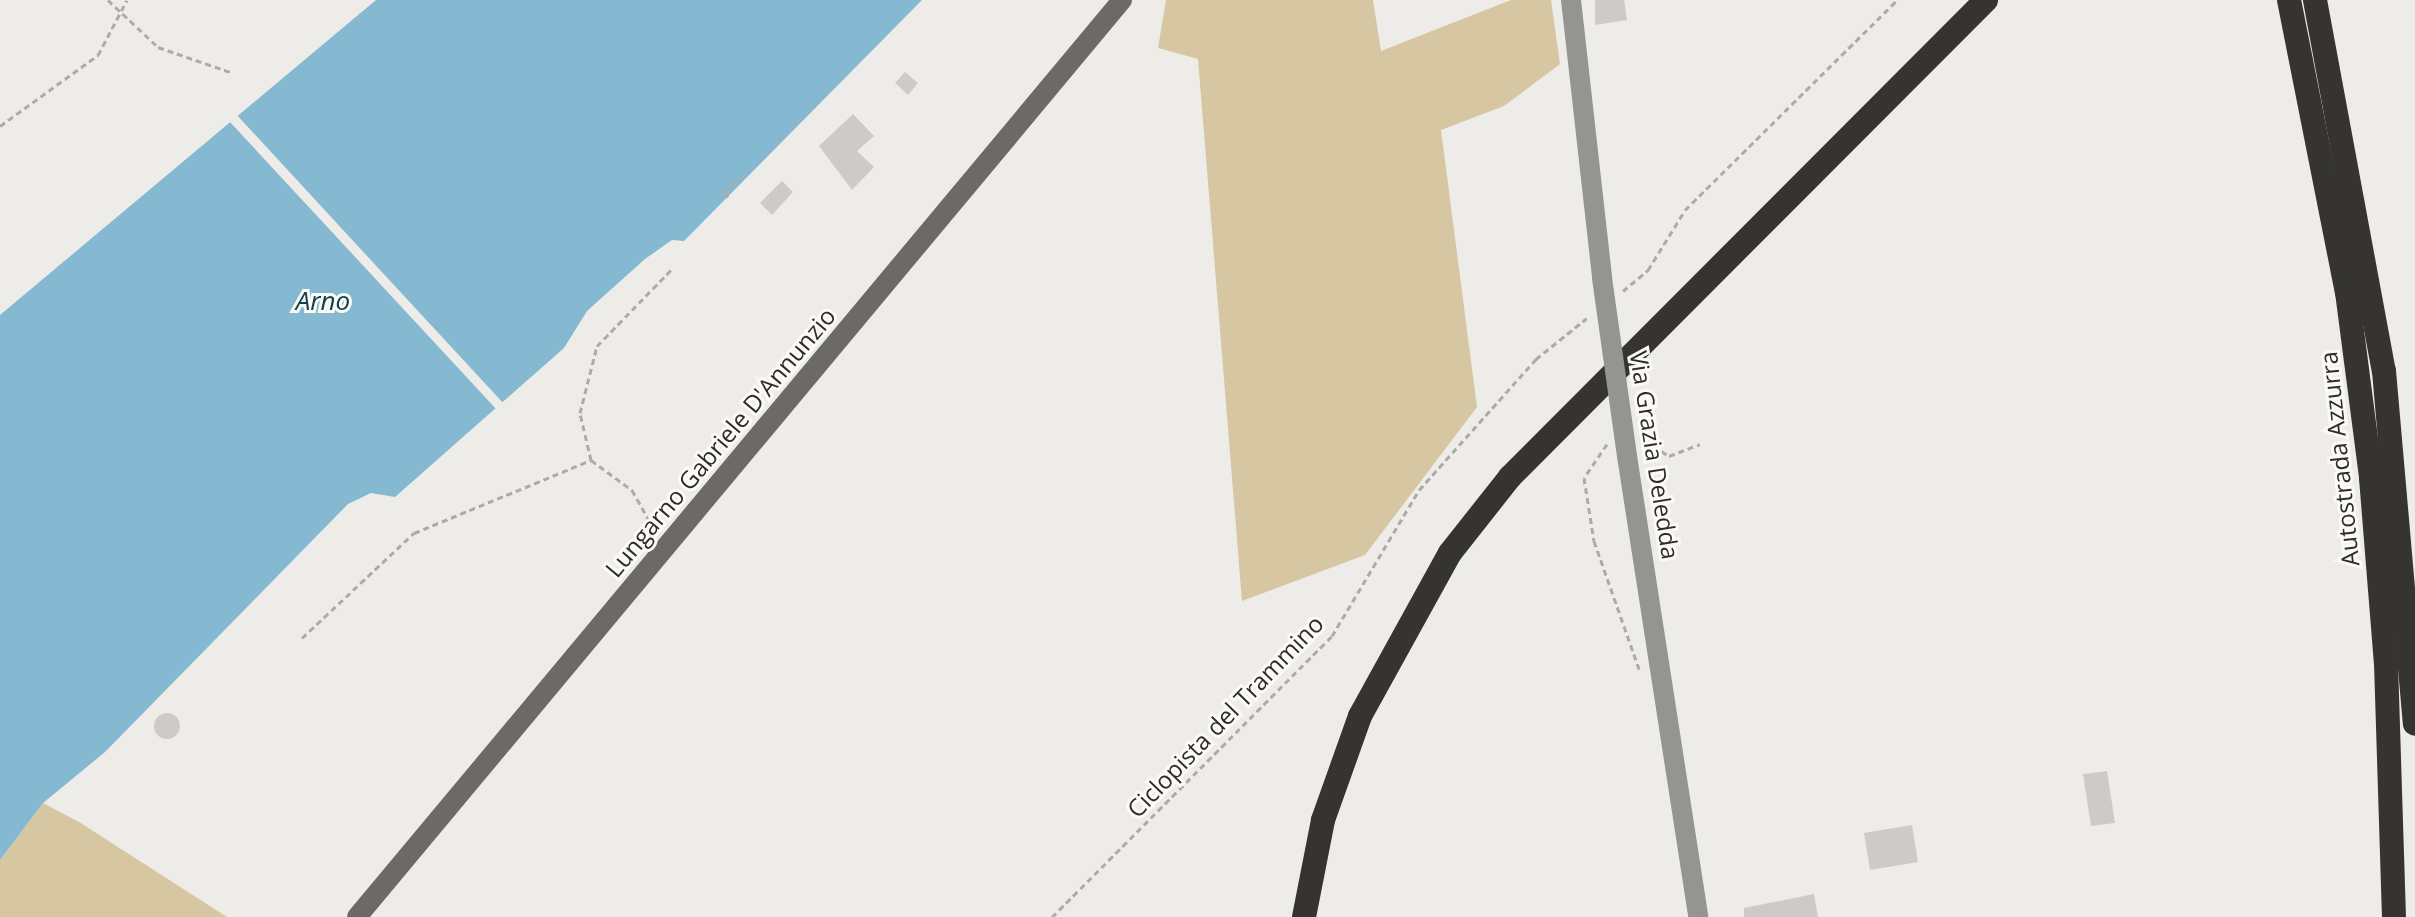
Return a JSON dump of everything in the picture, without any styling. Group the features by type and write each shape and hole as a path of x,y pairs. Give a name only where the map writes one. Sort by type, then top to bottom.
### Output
{"highway":[{"path":"1304,917 1323,820 1360,716 1450,553 1510,477 1986,0"},
{"name":"Autostrada Azzurra","path":"2289,0 2310,87 2347,292 2371,478 2393,887 2391,917"},
{"path":"2315,0 2333,70 2384,371 2415,724"}],"main road":[{"name":"Lungarno Gabriele D'Annunzio","path":"357,917 1122,0"}],"street":[{"name":"Via Grazia Deledda","path":"1571,0 1602,278 1698,917"}],"path":[{"path":"108,0 158,47 230,72"},
{"path":"0,126 98,55 123,13 127,0"},
{"path":"1616,296 1644,275 1685,210 1897,0"},
{"path":"728,197 724,192 742,176"},
{"path":"664,549 632,490 591,460 580,413 597,346 671,270"},
{"name":"Ciclopista del Trammino","path":"1052,917 1332,636 1419,490 1536,359 1595,312"},
{"path":"302,638 414,533 591,460"}],"shaded area":[{"path":"1166,0 1373,0 1381,51 1511,0 1551,0 1560,64 1504,106 1441,130 1477,407 1365,555 1242,601 1198,59 1158,48"},
{"path":"43,803 79,822 227,917 0,917 0,860"}],"water":[{"name":"Arno","path":"376,0 922,0 684,241 672,240 645,259 587,311 564,348 395,497 371,493 348,504 105,752 43,803 0,860 0,315"}],"pier":[{"path":"236,114 505,405 498,411 229,121"}],"building":[{"path":"1595,0 1624,0 1627,20 1595,25"},
{"path":"905,72 918,83 908,95 895,83"},
{"path":"853,114 874,136 857,151 874,167 852,190 819,146"},
{"path":"782,181 793,192 772,215 760,203"},
{"path":"167,713 176,717 180,726 176,735 167,739 158,735 154,726 158,717"},
{"path":"2107,771 2115,823 2091,826 2083,774"},
{"path":"1912,825 1918,862 1870,870 1864,833"},
{"path":"1814,894 1818,917 1744,917 1744,908"}]}
